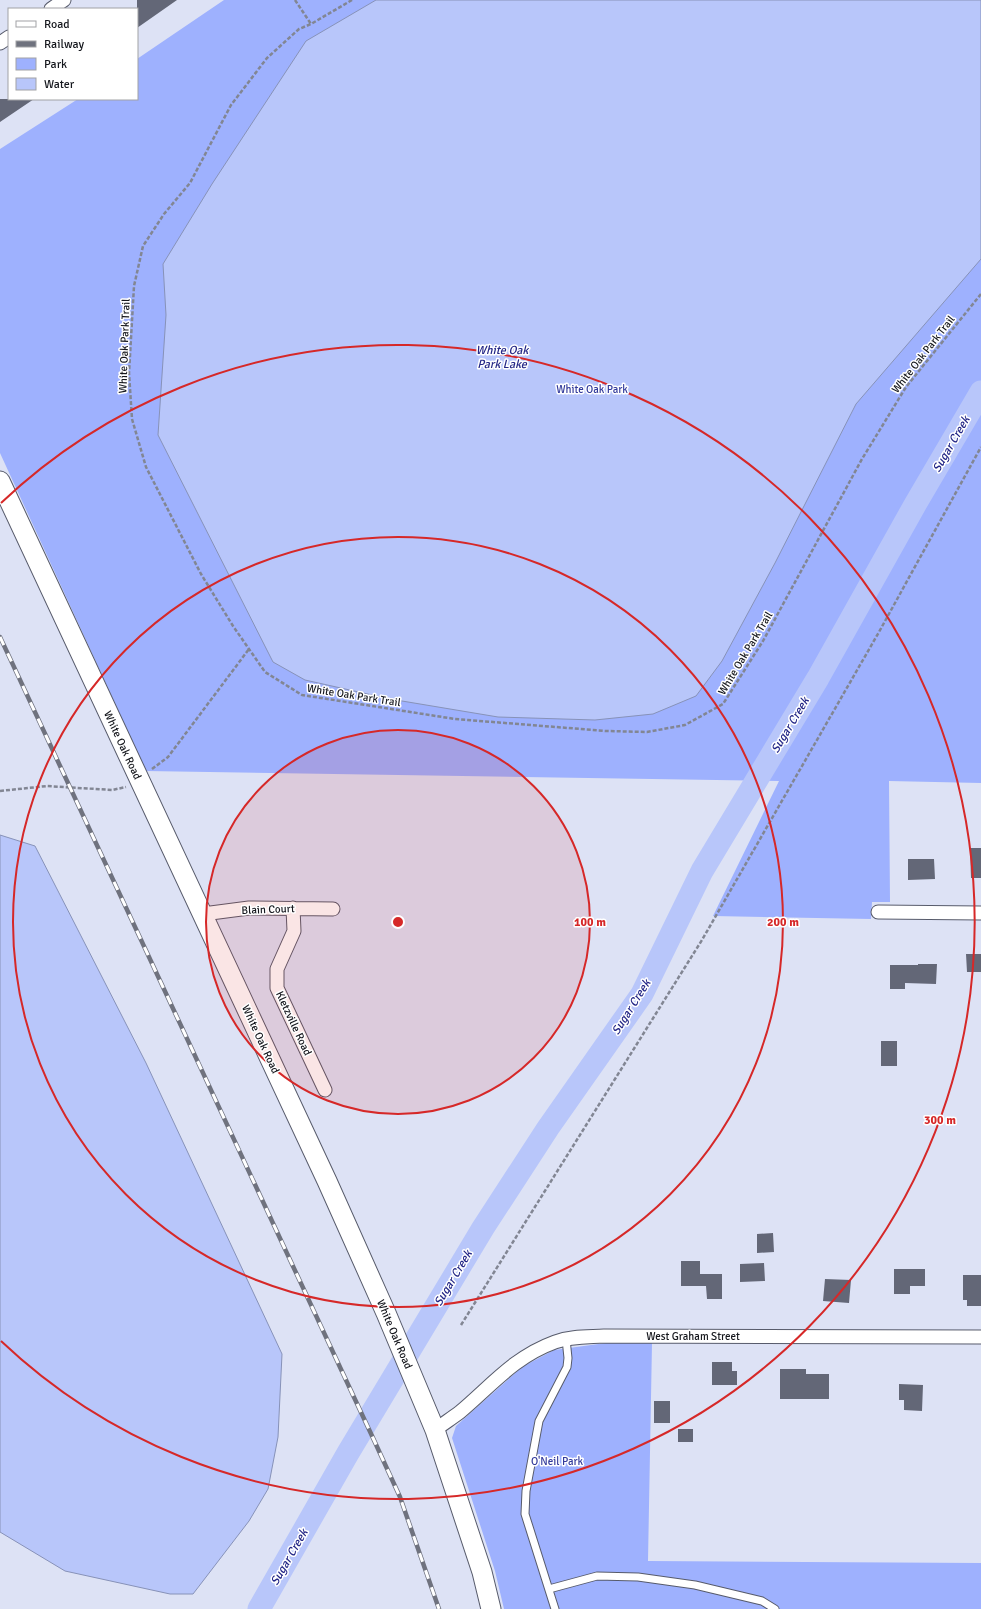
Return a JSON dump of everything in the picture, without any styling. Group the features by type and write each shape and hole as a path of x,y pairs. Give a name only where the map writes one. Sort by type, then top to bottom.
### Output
{"street":[{"path":"52,8 64,0"},
{"name":"White Oak Road","path":"0,481 353,1237 435,1430 482,1572 491,1609"},
{"name":"Blain Court","path":"203,914 249,908 334,909"},
{"name":"Kletzville Road","path":"293,908 294,931 277,969 277,988 325,1090"},
{"path":"878,912 981,913"},
{"name":"West Graham Street","path":"435,1430 460,1411 510,1367 528,1355 566,1339 604,1336 981,1337"}],"lane":[{"path":"555,1609 525,1514 526,1491 539,1421 567,1367 568,1358 566,1339"},
{"path":"549,1589 597,1576 638,1577 695,1585 762,1601 775,1609"}],"path":[{"path":"295,0 311,24"},
{"name":"White Oak Park Trail","path":"352,0 311,24 299,29 267,58 231,105 190,183 164,214 143,246 134,286 129,373 131,411 146,467 201,574 233,626 265,672 302,695 455,719 647,732 685,725 723,704 763,641 862,459 906,387 981,294"},
{"path":"461,1325 702,940 875,639 981,447"},
{"path":"0,791 46,786 112,790 124,789 168,757 249,649"}],"green space":[{"name":"White Oak Park Lake","path":"224,0 981,0 981,783 889,781 890,902 872,902 871,919 713,916 779,781 146,771 0,453 0,149 76,100 138,100 138,58"},
{"name":"O'Neil Park","path":"606,1343 652,1343 648,1561 981,1563 981,1609 504,1609 495,1571 452,1438 456,1426 522,1367 554,1350"}],"water":[{"name":"White Oak Park Lake","path":"376,0 981,0 981,259 856,404 775,563 722,661 696,696 653,714 595,720 498,717 390,699 305,680 273,662 158,435 166,315 163,264 212,184 306,41"},
{"path":"0,835 35,846 146,1063 282,1354 278,1437 268,1489 249,1521 193,1594 170,1594 65,1571 0,1532"}],"building":[{"path":"137,0 177,0 138,27"},
{"path":"0,99 33,100 0,122"},
{"path":"970,848 981,848 981,878 971,878"},
{"path":"908,859 934,859 935,879 908,880"},
{"path":"966,954 981,954 981,972 967,972"},
{"path":"937,964 936,984 905,983 905,989 890,989 890,965"},
{"path":"881,1041 897,1041 897,1066 881,1066"},
{"path":"773,1233 774,1252 757,1253 757,1234"},
{"path":"681,1261 700,1261 700,1274 722,1274 722,1299 707,1299 706,1286 681,1286"},
{"path":"764,1263 765,1281 740,1282 740,1264"},
{"path":"894,1269 925,1269 925,1286 910,1286 910,1294 894,1294"},
{"path":"963,1275 981,1275 981,1306 967,1306 967,1300 963,1300"},
{"path":"825,1279 851,1280 849,1303 823,1301"},
{"path":"712,1362 732,1362 732,1371 737,1371 737,1385 712,1385"},
{"path":"780,1369 806,1369 806,1374 829,1374 829,1399 780,1399"},
{"path":"899,1384 923,1385 922,1411 904,1410 904,1400 899,1400"},
{"path":"654,1401 670,1401 670,1423 654,1423"},
{"path":"678,1429 693,1429 693,1442 678,1442"}],"waterway":[{"name":"Sugar Creek","path":"259,1609 348,1453 483,1228 548,1128 642,994 702,871 818,678 916,503 981,392"}],"railway":[{"path":"0,637 400,1497 439,1609"}],"park label":[{"name":"White Oak Park","path":"592,389"}]}
